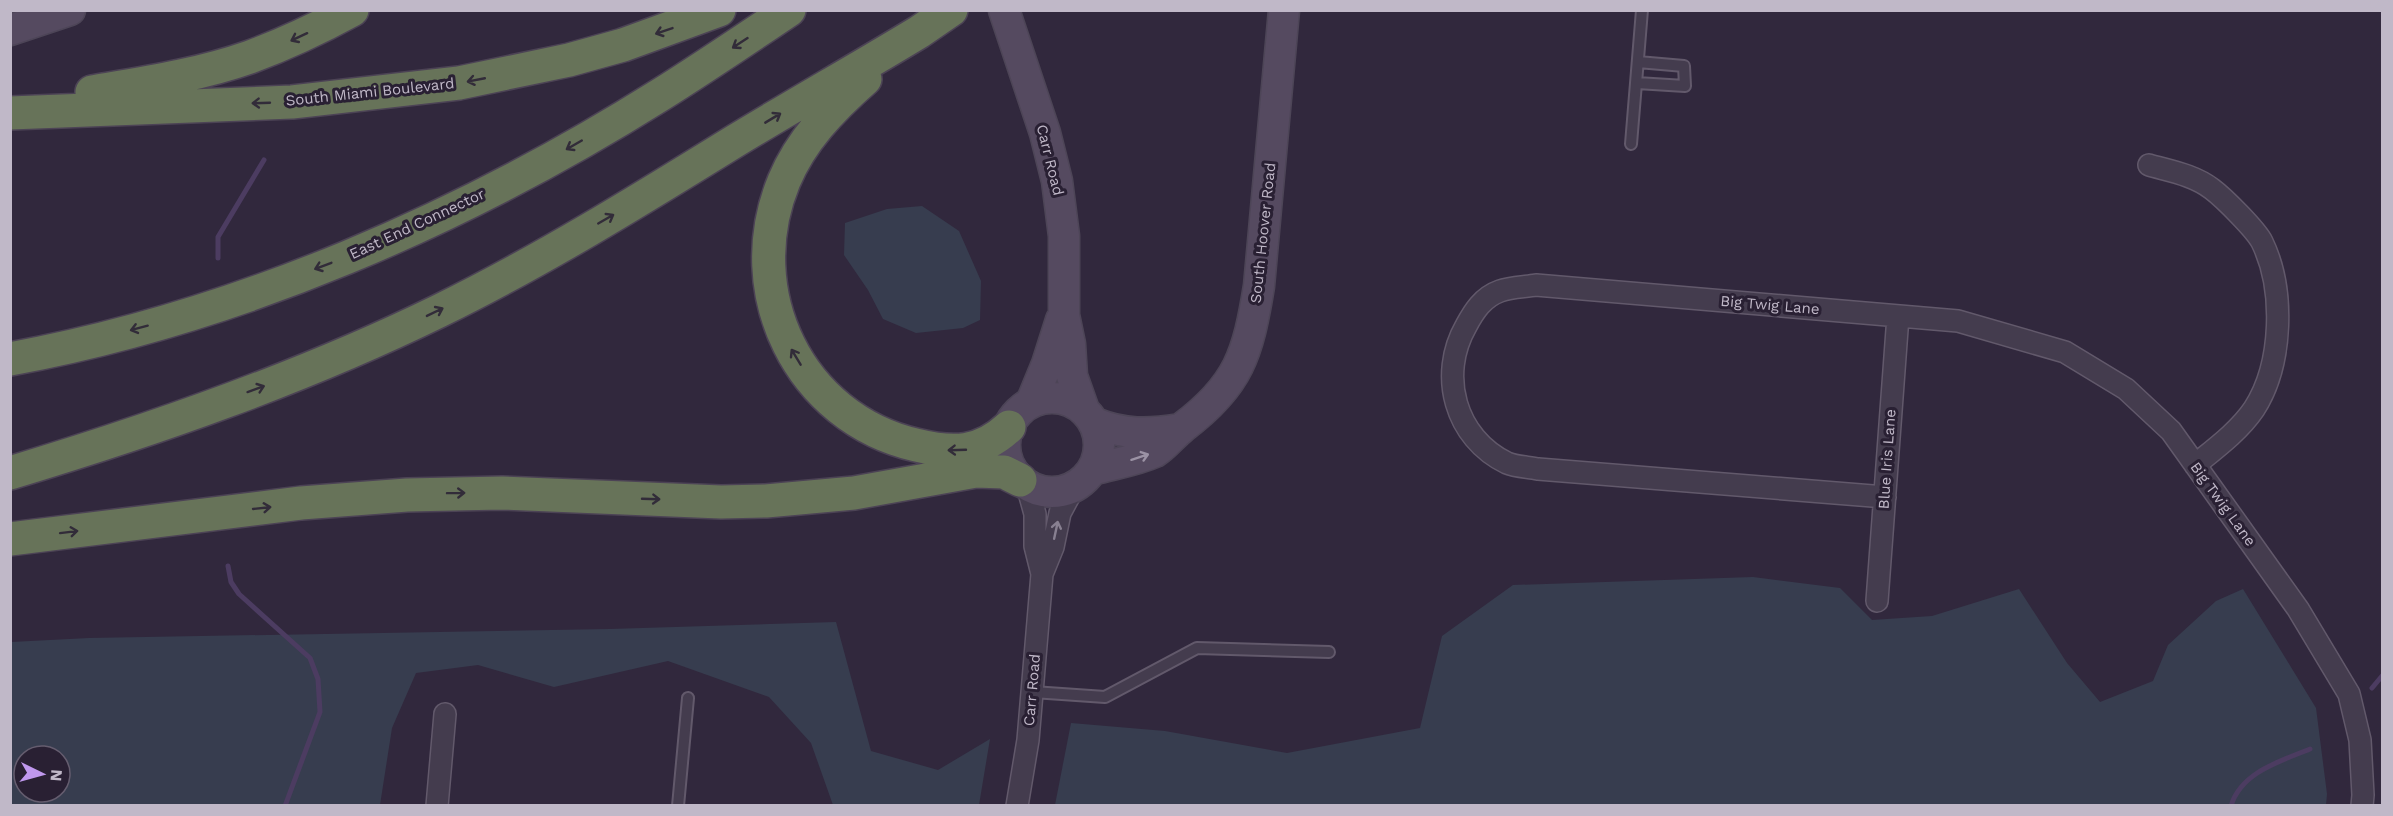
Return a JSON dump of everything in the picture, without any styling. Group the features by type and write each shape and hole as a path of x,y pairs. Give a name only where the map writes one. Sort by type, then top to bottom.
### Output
{"highway":[{"path":"10,106 209,69 288,42 352,10"},
{"name":"South Miami Boulevard","path":"10,113 292,102 459,83 569,60 623,45 719,10"},
{"name":"East End Connector","path":"10,359 93,340 205,309 327,265 402,233 478,196 623,117 789,10"},
{"path":"10,474 90,449 283,380 363,347 441,310 664,185 919,32 951,10"},
{"path":"919,32 841,101 810,136 795,159 784,181 771,228 769,275 773,300 789,345 816,387 855,421 877,433 924,447 963,450 991,442 1009,427"},
{"path":"10,451 116,430 201,409"},
{"path":"10,539 250,509 386,496 490,493 721,502 766,501 854,494 976,471 1004,472 1024,483"}],"street":[{"path":"10,30 70,10"},
{"name":"Carr Road","path":"1004,10 1045,133 1057,182 1065,252 1064,315 1070,344 1072,376 1089,416"},
{"name":"South Hoover Road","path":"1083,479 1158,451 1223,392 1242,360 1254,317 1263,248 1284,10"},
{"path":"2149,165 2185,174 2212,188 2261,240 2273,273 2277,303 2277,340 2268,380 2255,408 2241,425 2195,465"},
{"name":"Big Twig Lane","path":"1885,497 1538,469 1508,464 1476,441 1460,416 1451,377 1457,342 1476,307 1499,291 1536,285 1958,321 2065,352 2126,389 2170,431 2298,609 2349,694 2360,740 2362,806"},
{"name":"Carr Road","path":"1030,403 1047,364 1064,315"},
{"name":"Blue Iris Lane","path":"1877,601 1898,316"},
{"path":"1046,398 1063,398 1089,416 1100,447 1083,479 1059,492 1050,492 1024,483 1010,467 1006,451 1009,427 1018,413 1030,403 1046,398"},
{"name":"South Hoover Road","path":"1089,416 1109,429 1131,433 1155,433 1180,429"},
{"name":"Carr Road","path":"1042,574 1053,548 1060,513 1083,479"},
{"name":"Carr Road","path":"1017,806 1033,692 1042,574 1035,546 1035,514 1024,483"},
{"path":"437,806 445,714"}],"lane":[{"path":"1631,144 1642,10"},
{"path":"1637,83 1685,86 1684,66 1638,62"},
{"path":"1033,692 1105,696 1197,648 1329,652"},
{"path":"678,806 688,698"}],"shaded area":[{"path":"922,206 959,231 981,281 980,320 963,328 916,333 883,319 868,290 844,255 845,223 887,209"},
{"path":"1753,577 1840,588 1872,620 1932,616 2019,589 2067,663 2100,702 2153,681 2168,645 2216,601 2243,589 2316,708 2327,794 2326,805 1055,805 1071,723 1165,731 1287,753 1420,728 1442,636 1513,585"},
{"path":"836,622 871,751 938,770 990,739 979,805 833,805 811,743 769,697 668,661 554,687 478,665 416,673 392,728 380,805 11,805 11,642 89,638 610,629"}],"waterway":[{"path":"218,258 218,237 264,160"},
{"path":"228,566 231,582 239,594 310,658 318,679 320,712 285,806"},
{"path":"2372,688 2382,676"},
{"path":"2231,806 2243,784 2253,776 2275,763 2310,749"}]}
